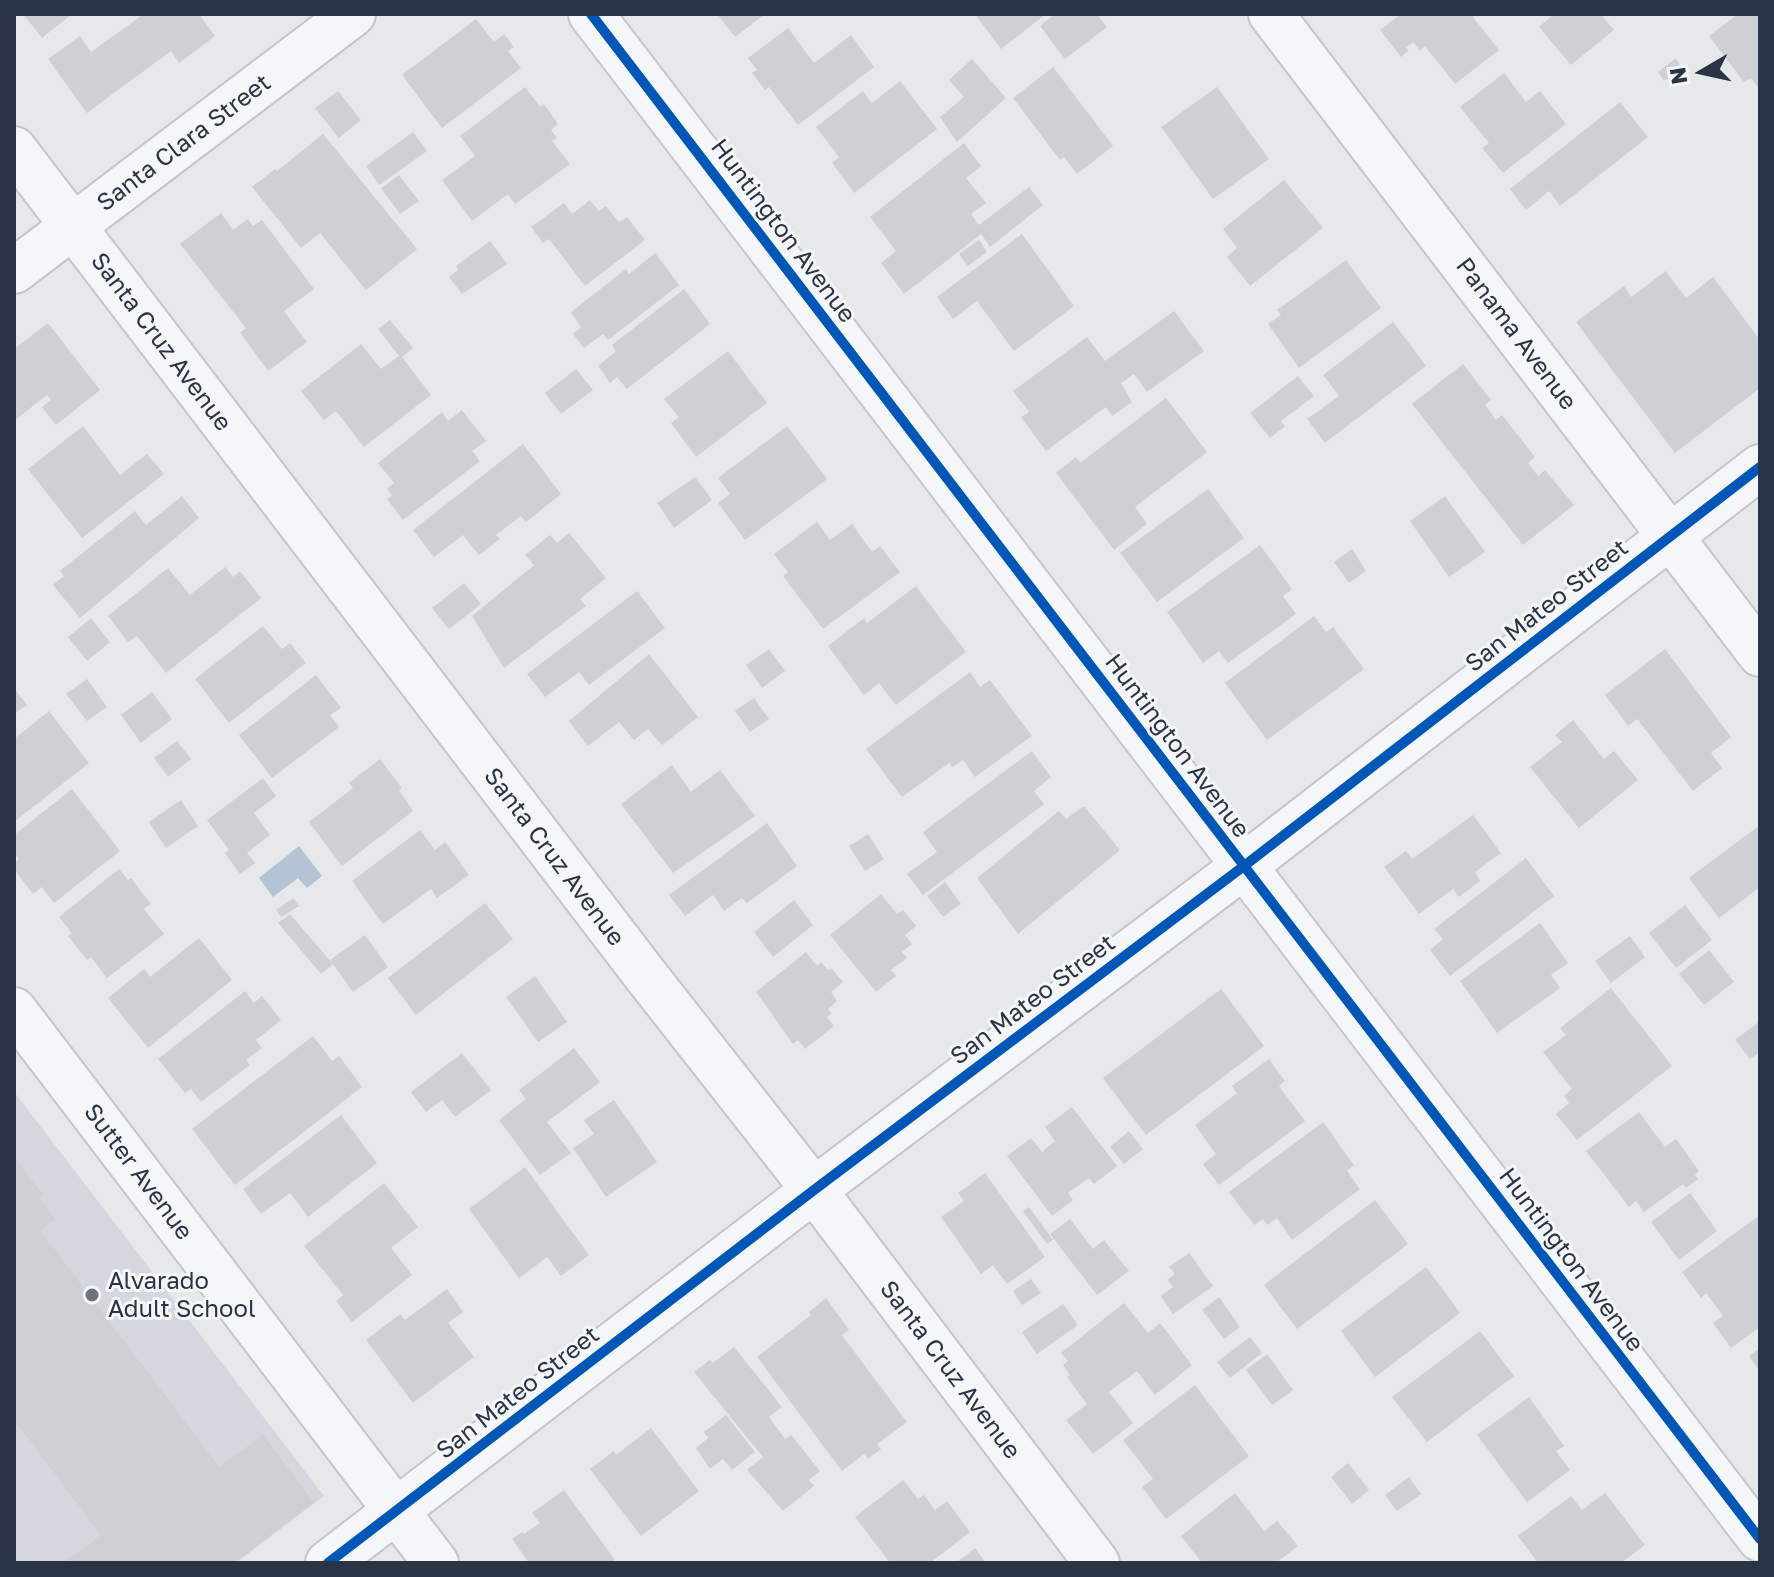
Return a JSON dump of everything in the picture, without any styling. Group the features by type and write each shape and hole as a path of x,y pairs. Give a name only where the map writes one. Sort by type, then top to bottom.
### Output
{"street":[{"name":"Santa Clara Street","path":"14,271 353,14"},
{"name":"Huntington Avenue","path":"591,14 1760,1539"},
{"name":"Panama Avenue","path":"1271,14 1760,654"},
{"name":"Santa Cruz Avenue","path":"14,149 1097,1563"},
{"name":"San Mateo Street","path":"328,1563 814,1190 1244,866 1760,467"},
{"name":"Sutter Avenue","path":"17,1020 436,1563"}],"shaded area":[{"name":"Alvarado Adult School","path":"15,1093 324,1496 236,1563 14,1563"}],"water":[{"path":"299,846 322,876 307,888 298,878 273,897 259,878"}],"building":[{"path":"23,14 72,14 42,38"},
{"path":"144,14 199,14 215,36 179,63 171,51 87,113 48,59 80,36 91,52"},
{"path":"717,14 765,14 735,37"},
{"path":"975,14 1046,14 1001,49"},
{"path":"1055,14 1097,14 1107,27 1065,59 1040,26"},
{"path":"1401,14 1478,14 1473,17 1499,50 1455,84 1425,46 1420,51 1413,42 1401,57 1380,30"},
{"path":"1554,14 1601,14 1614,30 1571,65 1539,27"},
{"path":"1738,14 1760,14 1760,90 1751,78 1744,82 1709,36"},
{"path":"476,19 494,42 504,34 514,47 508,51 521,68 442,128 402,75"},
{"path":"788,28 814,63 851,35 874,67 798,125 769,87 765,90 752,73 757,70 748,58"},
{"path":"1676,58 1682,68 1664,81 1658,72"},
{"path":"972,59 1006,98 957,142 940,117 964,97 949,80"},
{"path":"1053,67 1113,146 1077,174 1064,157 1060,160 1013,98"},
{"path":"1504,73 1526,102 1540,91 1566,124 1503,173 1482,148 1489,143 1460,107"},
{"path":"900,81 937,129 854,193 832,163 839,157 816,127 863,91 872,103"},
{"path":"525,87 540,107 544,104 558,124 551,130 557,138 552,141 570,164 515,204 508,194 472,221 442,180 475,156 460,136"},
{"path":"1217,87 1269,159 1213,199 1161,127"},
{"path":"338,91 361,120 339,138 315,108"},
{"path":"1620,102 1648,137 1560,206 1549,191 1526,210 1510,189"},
{"path":"413,132 427,151 379,185 366,166"},
{"path":"323,134 417,249 366,290 320,233 301,248 252,187"},
{"path":"964,143 981,166 966,178 986,203 971,214 979,225 1029,187 1043,205 990,247 981,234 904,294 881,263 896,251 870,217"},
{"path":"399,175 419,201 400,214 381,188"},
{"path":"1284,180 1323,228 1250,286 1227,257 1237,248 1223,229"},
{"path":"590,200 599,211 606,206 619,222 627,217 645,240 585,286 549,239 543,243 531,227 564,203 572,214"},
{"path":"221,213 233,230 248,219 253,226 262,220 314,289 284,311 307,342 268,371 240,332 246,328 180,244"},
{"path":"1022,234 1074,306 1014,351 977,301 953,319 937,297"},
{"path":"979,240 987,252 968,266 959,254"},
{"path":"490,241 507,264 462,294 449,277 458,270 456,266"},
{"path":"655,253 679,285 608,340 603,334 584,348 573,334 581,327 571,312 626,269 629,274"},
{"path":"1346,260 1381,308 1299,368 1268,324 1281,315 1277,310"},
{"path":"1666,271 1686,298 1713,277 1760,340 1760,388 1675,453 1576,322 1624,286 1631,297"},
{"path":"684,289 710,324 627,389 617,377 610,383 598,366 616,351 612,345"},
{"path":"1174,311 1204,351 1147,392 1134,374 1121,383 1132,402 1112,416 1106,407 1046,451 1021,417 1029,412 1013,391 1087,337 1105,361"},
{"path":"390,320 413,348 402,357 431,395 364,447 336,411 324,420 301,391 361,344 381,369 399,356 378,329"},
{"path":"1393,322 1426,366 1325,443 1307,419 1339,396 1323,375"},
{"path":"48,323 100,390 56,425 42,407 51,400 47,395 14,421 14,349"},
{"path":"728,351 767,403 696,457 671,423 679,417 664,399"},
{"path":"1463,364 1491,400 1485,405 1496,420 1502,415 1535,457 1528,463 1538,476 1545,470 1574,505 1523,545 1412,404"},
{"path":"576,369 593,390 561,414 545,393"},
{"path":"1298,376 1314,396 1281,421 1285,426 1270,438 1250,413"},
{"path":"1166,398 1207,452 1135,507 1147,524 1114,550 1056,473 1076,457 1080,463"},
{"path":"462,410 486,441 472,451 480,461 403,520 387,499 392,496 387,489 394,483 378,463 442,412 448,421"},
{"path":"83,426 120,475 147,454 164,474 82,538 28,469"},
{"path":"787,426 827,479 745,540 718,503 730,494 718,478"},
{"path":"523,444 561,494 526,522 521,516 496,535 500,539 479,555 463,535 434,557 413,530"},
{"path":"695,477 712,500 674,528 657,503"},
{"path":"1208,489 1244,538 1157,602 1120,553"},
{"path":"182,496 199,518 80,618 53,585 64,576 60,571 135,511 146,525"},
{"path":"1445,496 1485,552 1449,577 1410,521"},
{"path":"817,522 830,540 852,524 872,552 880,546 900,572 823,629 783,576 788,572 774,554"},
{"path":"569,533 606,578 580,599 586,606 504,668 472,616 534,565 525,555 550,535 557,543"},
{"path":"1260,545 1292,589 1283,596 1296,614 1228,663 1219,651 1203,663 1167,612"},
{"path":"1352,549 1366,571 1349,583 1334,562"},
{"path":"225,567 233,577 240,571 261,598 166,673 137,636 128,642 108,616 168,568 190,595"},
{"path":"464,583 481,604 449,629 432,608"},
{"path":"916,586 966,652 896,705 879,683 864,695 828,646 864,618 867,623"},
{"path":"637,591 665,628 589,685 579,672 545,697 527,674"},
{"path":"1314,616 1326,632 1333,627 1364,669 1267,740 1225,683"},
{"path":"91,618 110,642 87,661 68,637"},
{"path":"263,626 282,649 290,643 306,663 229,723 195,679"},
{"path":"769,649 785,671 762,688 746,665"},
{"path":"1665,649 1731,737 1711,753 1722,768 1693,791 1637,719 1628,726 1605,695"},
{"path":"649,654 698,717 662,745 648,729 634,740 619,722 588,746 569,721"},
{"path":"970,672 980,687 990,680 1032,736 975,777 963,760 952,767 949,763 902,797 866,749"},
{"path":"316,675 341,708 330,715 339,727 272,778 239,735"},
{"path":"87,679 107,707 87,721 66,694"},
{"path":"14,688 27,705 14,714"},
{"path":"152,692 172,719 141,743 121,715"},
{"path":"754,698 769,719 750,732 735,711"},
{"path":"49,711 89,763 14,822 14,739"},
{"path":"1573,720 1604,759 1614,751 1638,780 1579,828 1530,767 1562,742 1555,735"},
{"path":"177,741 191,759 168,777 154,758"},
{"path":"1032,751 1051,777 1034,791 1044,804 923,895 907,874 937,852 923,832"},
{"path":"380,759 402,788 399,790 413,811 342,866 309,822 353,788 349,783"},
{"path":"672,765 691,792 720,770 755,816 673,873 621,804"},
{"path":"263,778 276,796 254,813 270,835 247,853 255,863 240,874 225,853 229,850 207,820"},
{"path":"72,789 120,851 54,903 42,887 33,894 14,869 19,859 14,852 14,835"},
{"path":"181,800 198,826 166,848 149,822"},
{"path":"1084,806 1120,850 1018,934 977,878 1059,811 1066,819"},
{"path":"1473,815 1501,853 1475,872 1480,881 1459,897 1453,889 1419,914 1384,867 1406,851 1412,859"},
{"path":"767,823 797,866 747,903 742,898 724,911 713,895 685,916 669,895"},
{"path":"1760,825 1760,887 1719,918 1689,878"},
{"path":"420,830 435,850 445,842 469,875 437,898 431,889 383,924 352,881"},
{"path":"868,834 884,859 865,871 849,846"},
{"path":"1526,858 1554,896 1450,976 1430,950 1443,939 1434,929"},
{"path":"119,869 128,880 131,878 151,904 144,909 164,934 107,978 91,957 87,960 68,936 72,933 59,917"},
{"path":"945,882 961,904 943,917 927,896"},
{"path":"881,894 897,914 903,910 916,926 905,935 912,944 902,952 907,958 891,970 896,976 876,992 830,935"},
{"path":"293,898 299,906 281,917 276,910"},
{"path":"794,900 813,925 773,957 754,932"},
{"path":"485,903 513,939 416,1015 388,978"},
{"path":"1685,905 1712,940 1676,968 1649,933"},
{"path":"290,914 333,964 321,974 278,923"},
{"path":"1540,923 1568,963 1551,975 1560,988 1497,1033 1460,981"},
{"path":"365,935 388,967 353,992 330,960"},
{"path":"1630,936 1645,957 1611,983 1595,961"},
{"path":"199,938 232,980 148,1048 108,998 144,969 150,977"},
{"path":"1709,950 1734,982 1704,1005 1679,974"},
{"path":"806,952 817,966 821,962 828,970 831,968 843,982 831,992 837,1001 828,1009 832,1014 827,1017 834,1026 805,1049 798,1040 793,1044 756,992"},
{"path":"535,976 567,1022 538,1042 506,997"},
{"path":"1611,988 1672,1066 1577,1140 1556,1114 1569,1103 1564,1096 1572,1089 1543,1052 1566,1035 1560,1028"},
{"path":"1221,989 1264,1046 1146,1135 1103,1078"},
{"path":"245,991 254,1003 262,996 281,1020 256,1040 262,1048 246,1060 250,1065 201,1102 191,1089 185,1093 158,1059"},
{"path":"1760,1021 1760,1052 1750,1059 1735,1040"},
{"path":"313,1036 332,1061 339,1056 362,1087 235,1185 192,1129"},
{"path":"574,1048 600,1082 547,1122 571,1153 540,1175 499,1120 526,1099 519,1090"},
{"path":"462,1053 491,1090 455,1117 442,1100 426,1112 411,1092"},
{"path":"1269,1059 1285,1081 1279,1086 1305,1121 1219,1185 1203,1164 1216,1154 1195,1125 1237,1093 1232,1086"},
{"path":"614,1100 657,1162 606,1197 573,1148 594,1134 584,1120"},
{"path":"1072,1107 1117,1166 1094,1184 1089,1178 1068,1193 1073,1200 1052,1216 1007,1156 1031,1138 1042,1152 1055,1141 1045,1127"},
{"path":"1639,1112 1665,1147 1676,1139 1699,1171 1695,1175 1698,1179 1686,1188 1683,1184 1644,1212 1636,1201 1629,1207 1586,1151"},
{"path":"341,1115 377,1163 308,1217 290,1193 261,1214 243,1189"},
{"path":"1323,1122 1354,1165 1347,1171 1360,1189 1292,1240 1277,1218 1267,1225 1263,1219 1254,1225 1229,1192"},
{"path":"1129,1131 1143,1149 1124,1164 1110,1147"},
{"name":"Alvarado Adult School","path":"14,1156 43,1195 39,1198 55,1219 40,1230 219,1467 263,1435 314,1502 234,1563 63,1563 101,1535 14,1419"},
{"path":"525,1167 589,1255 561,1276 547,1257 519,1278 469,1209"},
{"path":"985,1173 1045,1257 1007,1284 993,1265 981,1274 941,1217 964,1201 958,1193"},
{"path":"384,1183 418,1227 391,1248 412,1275 352,1322 336,1301 343,1295 304,1246"},
{"path":"1690,1193 1717,1231 1679,1260 1651,1222"},
{"path":"1375,1200 1408,1244 1297,1329 1264,1285"},
{"path":"1029,1207 1053,1240 1047,1244 1023,1211"},
{"path":"1760,1215 1760,1327 1731,1348 1713,1323 1723,1316 1706,1293 1701,1298 1682,1272"},
{"path":"1070,1219 1093,1249 1104,1240 1129,1271 1097,1295 1050,1234"},
{"path":"1189,1253 1213,1286 1173,1314 1161,1296 1173,1287 1167,1280 1175,1274 1169,1267"},
{"path":"1426,1267 1460,1313 1375,1377 1341,1331"},
{"path":"1031,1279 1041,1293 1022,1305 1013,1291"},
{"path":"447,1289 463,1312 448,1323 474,1357 413,1403 366,1340 400,1314 405,1320"},
{"path":"1219,1297 1240,1327 1224,1339 1202,1310"},
{"path":"826,1298 849,1330 842,1335 907,1422 877,1444 881,1449 868,1459 864,1454 842,1471 757,1357 811,1315 809,1312"},
{"path":"1124,1303 1148,1333 1160,1323 1192,1365 1155,1395 1137,1371 1109,1392 1133,1423 1093,1454 1066,1420 1087,1404 1067,1377 1070,1375 1063,1365 1068,1361 1061,1353"},
{"path":"1063,1304 1078,1325 1037,1354 1022,1332"},
{"path":"1480,1331 1514,1376 1427,1442 1392,1397"},
{"path":"1250,1337 1262,1353 1230,1378 1217,1362"},
{"path":"734,1347 782,1407 769,1417 785,1439 791,1435 820,1471 809,1480 814,1486 783,1511 747,1470 763,1457 694,1372 710,1360 713,1363"},
{"path":"1760,1348 1760,1372 1749,1356"},
{"path":"1267,1354 1293,1390 1272,1405 1246,1370"},
{"path":"1195,1385 1249,1456 1166,1519 1142,1487 1153,1479 1123,1440"},
{"path":"1529,1397 1564,1446 1556,1451 1570,1470 1527,1502 1477,1435"},
{"path":"726,1415 755,1452 732,1470 723,1459 710,1469 696,1448 708,1438 704,1432"},
{"path":"651,1428 699,1491 641,1536 590,1469 614,1451 616,1455"},
{"path":"1348,1463 1369,1490 1352,1504 1331,1477"},
{"path":"1409,1477 1421,1494 1397,1511 1385,1495"},
{"path":"903,1480 918,1499 924,1495 935,1510 947,1501 970,1532 930,1563 890,1563 855,1517"},
{"path":"564,1490 615,1560 611,1563 529,1563 512,1539 540,1523 532,1513"},
{"path":"1235,1493 1264,1531 1277,1521 1298,1546 1276,1563 1202,1563 1181,1536"},
{"path":"1605,1493 1645,1545 1621,1563 1538,1563 1518,1536 1571,1496 1582,1510"},
{"path":"975,1548 986,1563 956,1563"}],"cycle path":[{"path":"591,14 1760,1539"},
{"path":"328,1563 814,1190 1244,866 1760,467"}],"place":[{"name":"Alvarado Adult School","path":"92,1295"}]}
